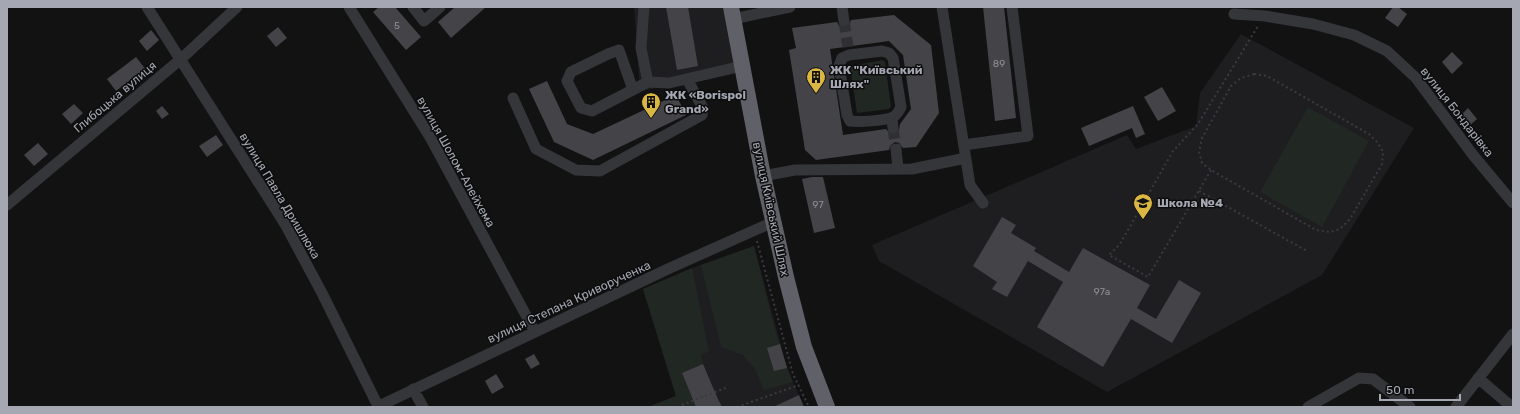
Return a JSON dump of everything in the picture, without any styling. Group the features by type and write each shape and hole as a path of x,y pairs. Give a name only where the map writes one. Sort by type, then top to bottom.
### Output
{"highway":[{"name":"вулиця Київський Шлях","path":"732,13 773,222 804,347 827,407"}],"street":[{"name":"вулиця Павла Дришлюка","path":"147,7 285,224 322,293 378,406"},
{"name":"Глибоцька вулиця","path":"7,205 181,59 237,7"},
{"name":"вулиця Шолом-Алейхема","path":"350,7 430,137 535,332"},
{"path":"413,7 424,21 440,7"},
{"path":"644,7 641,48 648,82"},
{"path":"732,13 790,7"},
{"path":"842,7 844,21"},
{"path":"942,7 970,185 983,203"},
{"path":"964,145 1028,136 1012,7"},
{"name":"вулиця Бондарівка","path":"1234,14 1265,16 1313,24 1354,34 1387,51 1416,78 1473,155 1513,203"},
{"path":"633,90 619,50 571,72 567,81 581,108 592,111 633,90 648,82 669,83 742,66"},
{"path":"882,50 889,53 893,58 901,107 893,123 850,121 847,115 839,66 842,58 849,51 882,50"},
{"path":"513,98 536,149 576,170 600,171 702,116 703,108 686,79"},
{"path":"896,149 898,169"},
{"path":"763,176 795,170 912,169 966,158"},
{"name":"вулиця Степана Криворученка","path":"378,406 670,268 773,222"},
{"path":"1456,407 1513,334"},
{"path":"1308,407 1359,378 1373,379 1410,407"},
{"path":"1478,378 1512,407"},
{"path":"413,389 423,407"}],"path":[{"path":"1211,170 1148,277 1109,255 1120,244 1173,151 1198,124 1265,16"},
{"path":"1254,74 1267,76 1369,134 1383,152 1382,164 1350,220 1340,229 1330,232 1316,230 1211,170 1202,163 1199,152 1202,138 1232,86 1241,78 1254,74"},
{"path":"1199,191 1307,252"},
{"path":"754,230 793,374 809,407"},
{"path":"737,407 799,385"},
{"path":"682,405 728,387"}],"shaded area":[{"path":"634,7 728,7 738,73 640,91"},
{"name":"Школа №4","path":"1241,34 1414,128 1322,275 1107,392 879,261 872,245 1127,135 1136,149 1196,126 1200,93"},
{"path":"883,60 885,62 891,107 889,109 857,113 850,66"},
{"path":"1308,107 1369,141 1322,227 1260,192"},
{"path":"754,246 787,368 804,407 648,407 676,396 643,289 695,267"},
{"path":"754,246 776,332 793,382 764,390 755,369 743,355 721,347 701,265"},
{"path":"692,268 709,351 701,355 703,364 682,374 696,406 648,407 676,396 643,289"}],"building":[{"path":"379,7 395,7 421,37 406,50 373,12"},
{"path":"455,7 486,7 451,38 438,22"},
{"path":"666,7 688,7 698,66 677,70"},
{"path":"983,7 1004,7 1016,118 995,121"},
{"path":"1393,7 1398,7 1407,14 1398,27 1385,18"},
{"name":"ЖК \"Київський Шлях\"","path":"894,15 931,45 939,113 916,147 903,148 899,143 895,142 890,146 889,150 816,160 805,150 789,50 796,48 792,28 837,22 839,26 845,28 849,26 851,20","holes":["889,41 903,55 911,109 900,124 897,134 890,134 886,129 843,135 830,49"]},
{"path":"278,27 287,38 276,47 267,36"},
{"path":"151,30 159,40 147,51 139,41"},
{"path":"1452,52 1463,63 1452,74 1442,62"},
{"path":"136,57 147,71 136,80 134,77 116,91 107,79"},
{"name":"ЖК «Borispol Grand»","path":"547,81 567,124 593,134 676,95 686,115 593,160 554,142 529,89"},
{"path":"1162,87 1176,111 1158,121 1144,97"},
{"path":"74,104 83,113 71,124 62,114"},
{"path":"162,106 169,114 162,119 156,111"},
{"path":"1133,106 1145,134 1136,138 1132,128 1089,146 1081,128"},
{"path":"1468,108 1477,119 1467,128 1458,118"},
{"path":"216,135 223,145 207,157 199,146"},
{"path":"38,143 48,154 34,166 24,155"},
{"path":"823,177 835,228 814,233 802,179"},
{"path":"1002,217 1016,225 1011,233 1036,248 1034,251 1069,272 1083,248 1150,285 1137,308 1156,319 1179,280 1201,293 1172,343 1131,319 1103,367 1037,327 1063,282 1028,261 1007,297 992,289 997,282 973,266"},
{"path":"780,344 787,368 774,371 767,348"},
{"path":"534,354 540,364 531,369 525,359"},
{"path":"703,364 722,407 696,407 682,373"},
{"path":"496,374 504,387 492,394 485,381"},
{"path":"799,395 804,407 773,407"}],"tunnel":[{"path":"844,21 848,47"},
{"path":"893,128 896,149"}],"place":[{"name":"ЖК \"Київський Шлях\"","path":"816,94"},
{"name":"ЖК «Borispol Grand»","path":"651,119"},
{"name":"Школа №4","path":"1143,220"}]}
